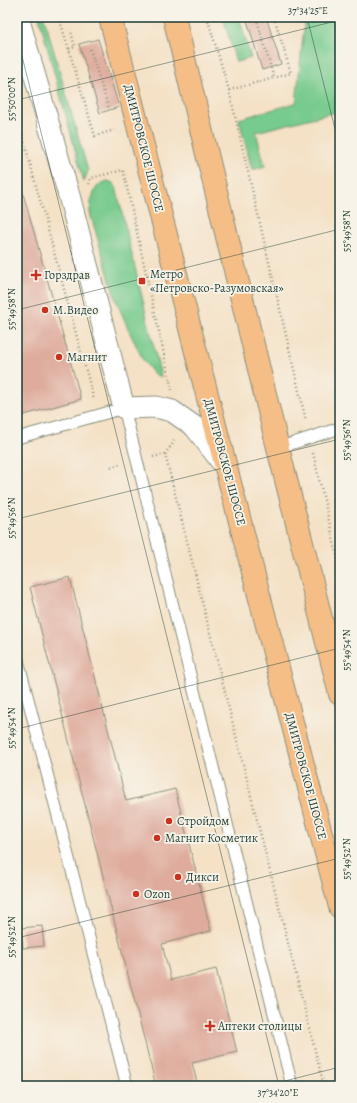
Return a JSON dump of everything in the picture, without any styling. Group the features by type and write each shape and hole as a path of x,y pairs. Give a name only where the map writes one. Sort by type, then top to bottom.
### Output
{"main road":[{"name":"ДМИТРОВСКОЕ ШОССЕ","path":"110,17 340,907"},
{"path":"174,17 278,448 340,694"}],"street":[{"path":"18,17 70,200 124,408 156,407 172,411 196,427 226,467"}],"lane":[{"path":"17,438 124,408 292,1086"},
{"path":"278,448 340,428"},
{"path":"17,656 127,1086"}],"path":[{"path":"59,17 95,136 114,130"},
{"path":"208,17 229,90 340,568"},
{"path":"256,17 274,78"},
{"path":"229,90 291,73 274,17"},
{"path":"69,49 76,47 71,32"},
{"path":"90,49 109,110"},
{"path":"17,115 98,416"},
{"path":"86,190 91,178 123,170 172,387 174,442 165,454 324,1086"},
{"path":"42,207 47,206"}],"green space":[{"path":"39,17 44,17 88,171 84,182"},
{"path":"223,17 239,17 251,58 236,62"},
{"path":"305,17 340,17 336,112 256,132 265,166 252,170 239,119 296,103"},
{"path":"108,181 113,183 116,187 161,377 155,375 143,360 130,333 116,300 90,213 91,201 96,188 102,183"}],"building":[{"path":"246,17 266,17 281,64 262,70"},
{"path":"98,39 119,107 100,113 79,44"},
{"path":"22,190 81,399 17,417 17,191"},
{"path":"70,577 126,801 175,789 211,931 162,944 171,980 216,969 237,1052 192,1063 198,1086 156,1086 30,587"},
{"path":"42,926 44,946 23,948 21,928"}],"place":[{"name":"Горздрав","path":"36,275"},
{"name":"Метро «Петровско-Разумовская»","path":"142,281"},
{"name":"М.Видео","path":"45,310"},
{"name":"Магнит","path":"59,357"},
{"name":"Стройдом","path":"169,821"},
{"name":"Магнит Косметик","path":"157,838"},
{"name":"Дикси","path":"178,877"},
{"name":"Ozon","path":"136,894"},
{"name":"Аптеки столицы","path":"210,1026"}]}
